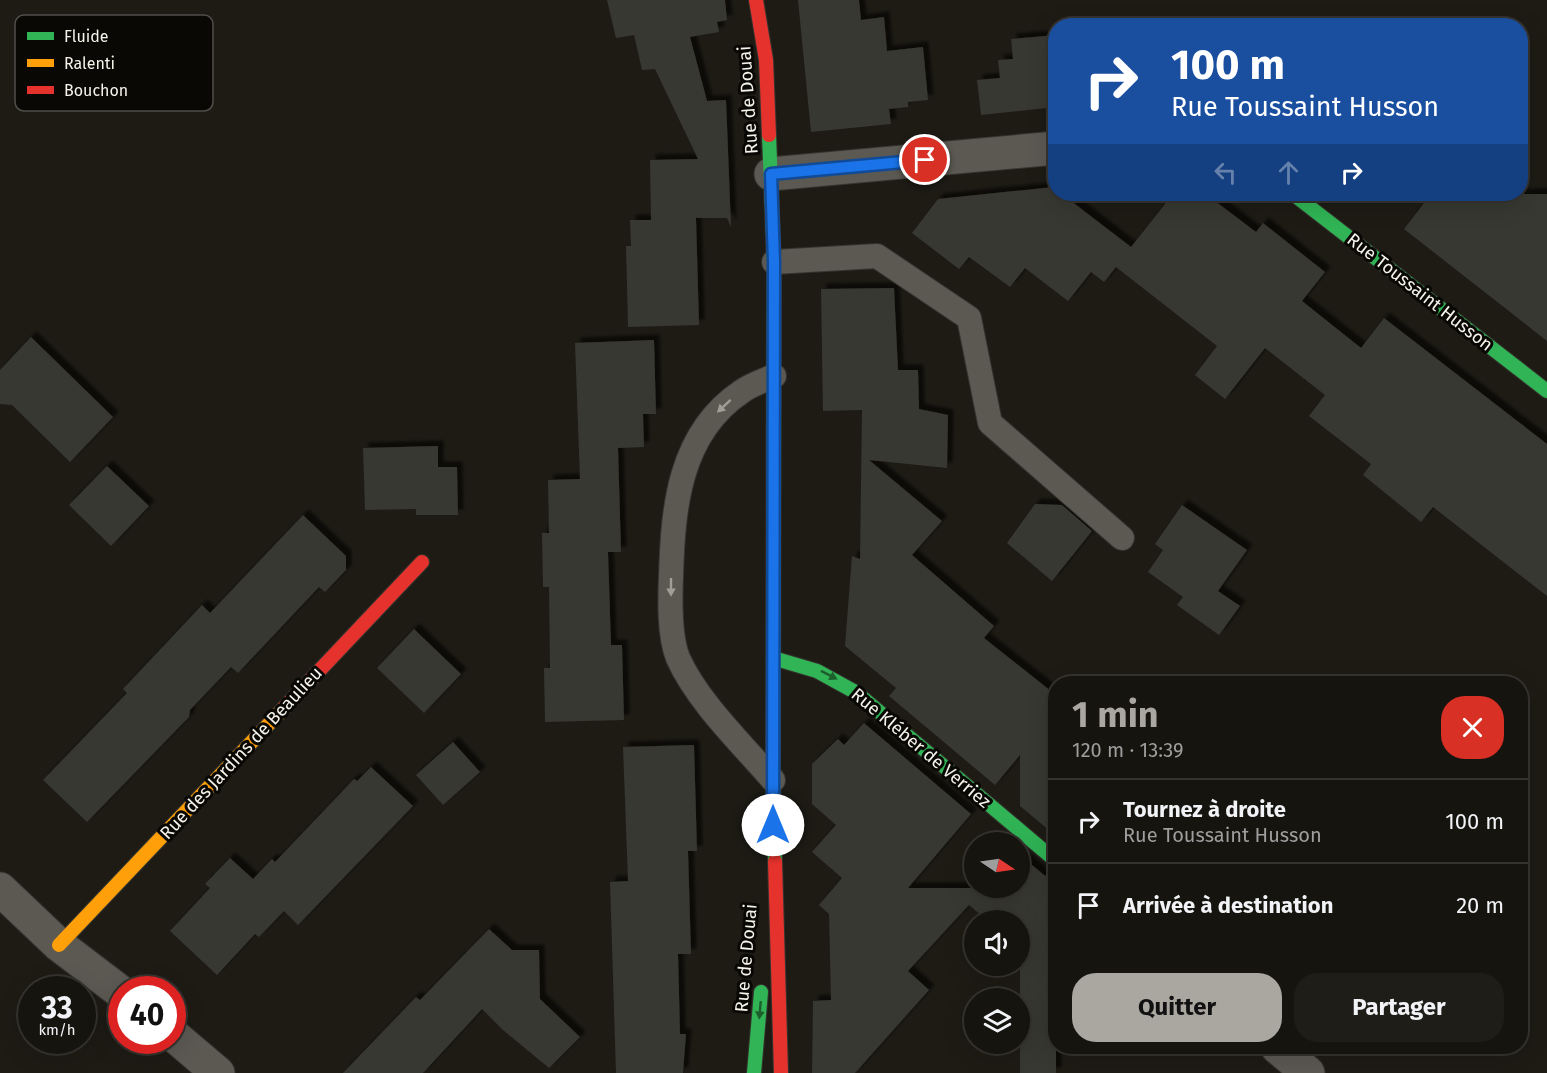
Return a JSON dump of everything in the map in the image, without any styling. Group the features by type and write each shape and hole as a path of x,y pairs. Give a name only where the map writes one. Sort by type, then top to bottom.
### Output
{"street":[{"name":"Rue de Douai","path":"756,0 766,60 774,262 773,780 781,1073"},
{"path":"771,174 1048,149"},
{"name":"Rue Toussaint Husson","path":"1302,201 1547,391"},
{"name":"Rue des Jardins de Beaulieu","path":"59,945 422,562"},
{"name":"Rue Kléber de Verriez","path":"773,658 818,670 837,679 1048,854"},
{"name":"Rue de Douai","path":"754,1073 774,847"},
{"path":"0,889 59,945 108,982"},
{"path":"186,1046 218,1073"},
{"path":"1285,1054 1308,1073"}],"lane":[{"path":"774,262 877,256 969,318 990,423 1122,538"},
{"path":"773,780 701,696 687,675 677,655 672,626 671,592 672,532 676,501 681,477 690,453 721,408 742,391 774,376"}],"building":[{"path":"607,0 725,0 727,20 717,22 719,32 690,37 707,101 726,100 731,227 727,218 696,218 699,325 628,327 626,246 631,246 630,220 651,220 650,160 698,159 655,69 642,70 634,35 616,38"},
{"path":"798,0 859,0 861,20 884,17 887,51 923,47 928,100 908,102 908,107 889,109 891,124 811,132"},
{"path":"1048,36 1048,108 981,115 977,80 1000,78 998,60 1013,59 1011,39"},
{"path":"1048,188 1048,201 1071,201 1131,247 1167,201 1215,201 1256,232 1263,223 1325,272 1302,301 1361,348 1384,318 1547,444 1547,596 1433,507 1421,522 1363,475 1371,464 1309,416 1325,395 1265,348 1225,399 1195,375 1217,346 1116,267 1104,282 1091,272 1068,301 1025,268 1010,287 969,257 959,269 912,233 938,199"},
{"path":"1528,194 1547,194 1547,341 1404,229 1426,201 1528,201"},
{"path":"894,288 898,370 918,370 919,409 948,415 947,468 869,460 942,521 912,555 994,626 984,638 1048,689 1048,829 1020,806 1020,755 995,785 889,696 896,688 845,646 852,556 860,559 862,410 823,411 821,289"},
{"path":"31,337 113,417 70,462 12,405 0,404 0,370"},
{"path":"654,340 656,414 643,414 644,447 618,448 621,552 608,552 611,645 622,645 624,720 545,722 544,668 550,668 549,587 543,587 542,533 549,533 548,480 580,479 575,343"},
{"path":"438,446 438,467 457,467 458,515 416,515 416,509 365,510 363,448"},
{"path":"107,466 149,506 111,546 69,505"},
{"path":"1035,504 1062,505 1092,531 1052,581 1007,543"},
{"path":"1182,505 1247,550 1218,591 1240,606 1219,635 1177,605 1183,597 1148,572 1163,550 1155,544"},
{"path":"303,515 346,556 346,570 325,592 319,587 238,673 231,667 190,710 189,717 87,822 43,780 127,693 123,689 202,605 210,613"},
{"path":"414,629 461,674 424,713 377,668"},
{"path":"864,723 971,814 908,888 964,888 964,898 1030,898 1030,863 1048,876 1048,1054 1056,1054 1056,1073 1020,1073 1020,1054 1030,1054 1030,988 1020,988 1020,976 1030,976 1030,910 975,910 969,905 908,971 929,990 855,1073 812,1073 813,1001 831,1000 829,914 819,905 842,878 812,852 836,825 812,804 812,764 838,739 844,745"},
{"path":"453,742 480,772 443,805 416,775"},
{"path":"694,745 697,851 688,851 691,954 678,954 680,1034 686,1034 683,1073 616,1073 610,882 628,881 623,747"},
{"path":"371,767 413,806 298,925 284,911 259,937 255,934 217,975 170,931 210,888 205,884 230,858 253,879 272,859 275,862 354,779 357,781"},
{"path":"489,929 512,950 539,950 540,999 580,1037 549,1068 503,1030 482,1009 423,1073 343,1073 416,997 420,1000"}],"traffic: fast":[{"path":"769,135 774,262 773,780 775,861"},
{"path":"1302,201 1547,391"},
{"path":"773,658 817,671 857,693 1048,854"},
{"path":"754,1073 761,992"}],"traffic: slow":[{"path":"59,945 283,709"}],"traffic: jam":[{"path":"756,0 766,60 769,135"},
{"path":"283,709 422,562"},
{"path":"775,861 781,1073"}],"route":[{"path":"773,825 774,262 771,174 925,160"}]}
